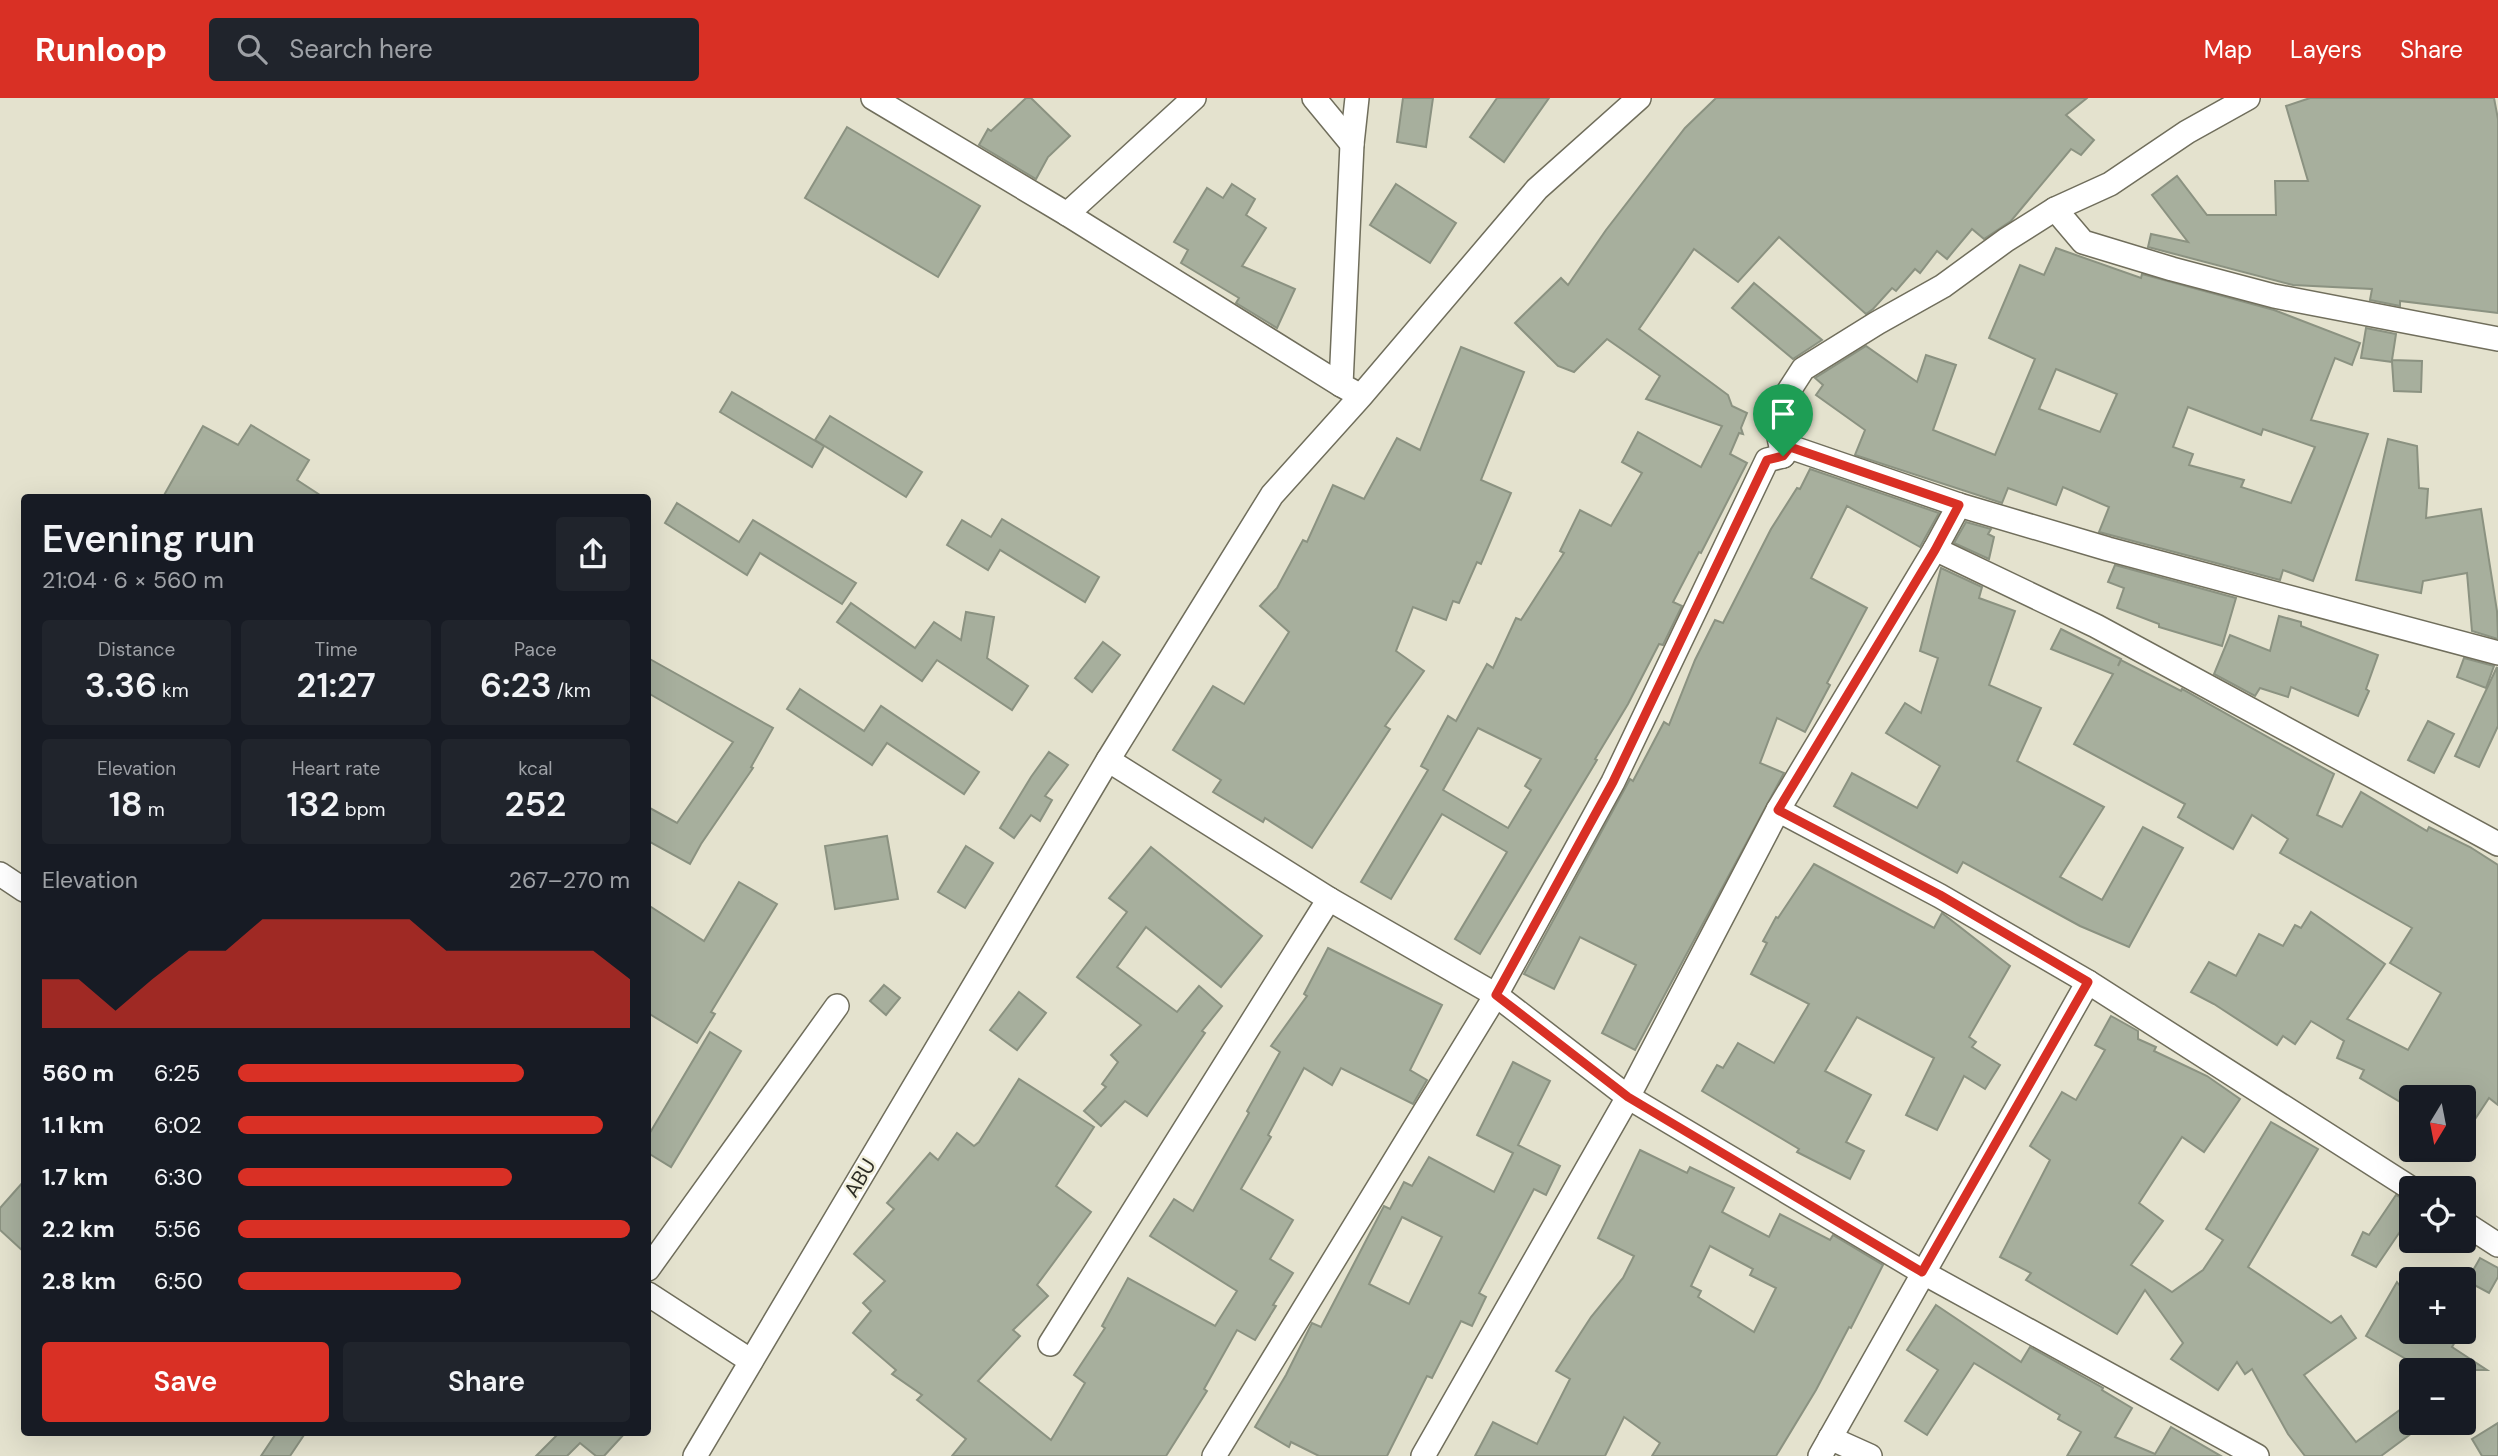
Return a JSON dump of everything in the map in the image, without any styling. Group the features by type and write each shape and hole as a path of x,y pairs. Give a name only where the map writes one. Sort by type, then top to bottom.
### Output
{"street":[{"path":"873,98 1067,214 1351,390"},
{"path":"1067,214 1194,98"},
{"path":"1314,98 1352,144"},
{"path":"1351,390 1352,144 1357,98"},
{"name":"ABU","path":"695,1456 1108,760 1272,495 1351,390 1537,189 1639,98"},
{"path":"1783,456 1774,414 1803,369 1943,286 2006,240 2055,209 2110,184 2187,132 2248,98"},
{"path":"2055,209 2083,242 2172,270 2274,296 2498,339"},
{"path":"1214,1456 1496,995 1613,782 1767,460 1783,456 1790,447 1959,505 2108,549 2498,653"},
{"path":"1423,1456 1628,1097 1778,810 1935,550 1959,505"},
{"path":"1935,550 2096,626 2498,844"},
{"path":"1108,760 1329,899 1496,995 1628,1097 1922,1272 2257,1456"},
{"path":"1778,810 1940,895 2088,982 2399,1181"},
{"path":"0,874 21,888"},
{"path":"1050,1344 1329,899"},
{"path":"1870,1456 1825,1447 2088,982"},
{"path":"651,1265 837,1006"},
{"path":"2476,1230 2498,1244"},
{"path":"651,1296 751,1361"}],"building":[{"path":"1026,98 1031,98 1070,136 1048,157 1036,179 979,145 988,129 991,131"},
{"path":"1403,98 1433,98 1426,147 1397,142"},
{"path":"1497,98 1549,98 1504,162 1470,137"},
{"path":"1716,98 2087,98 2066,115 2094,140 2081,155 2071,149 2011,221 1984,239 1972,229 1947,259 1937,251 1920,273 1915,269 1896,291 1892,288 1866,314 1779,237 1738,282 1694,249 1639,329 1728,395 1732,406 1747,413 1741,428 1743,434 1739,433 1730,454 1747,463 1673,602 1682,606 1663,645 1659,644 1595,759 1597,760 1480,954 1455,939 1507,852 1442,814 1391,899 1361,882 1428,770 1421,766 1448,716 1456,721 1487,664 1493,668 1516,618 1521,620 1564,553 1560,551 1580,510 1611,526 1642,473 1622,462 1638,432 1701,467 1722,426 1646,399 1660,376 1607,339 1574,372 1558,366 1515,323 1561,278 1568,285 1606,230 1685,128","holes":["1478,728 1541,759 1525,786 1531,790 1508,828 1443,790"]},
{"path":"2310,98 2494,98 2498,119 2498,313 2400,301 2400,306 2370,300 2372,289 2293,285 2148,247 2151,234 2188,242 2152,195 2177,176 2207,215 2276,215 2275,181 2308,181 2286,106"},
{"path":"847,127 980,206 938,277 805,198"},
{"path":"1232,184 1255,199 1246,215 1266,228 1242,266 1295,289 1277,328 1236,303 1239,298 1181,263 1188,250 1174,242 1207,188 1223,198"},
{"path":"1396,184 1456,223 1430,263 1370,225"},
{"path":"2056,248 2141,278 2142,274 2274,310 2360,343 2352,365 2335,358 2311,420 2368,434 2313,581 2283,570 2280,580 2099,532 2109,507 2063,487 2056,505 2008,488 2002,503 1855,455 1865,430 1816,395 1823,385 1815,378 1866,346 1917,382 1926,355 1956,365 1933,430 1995,455 2035,359 1989,338 2020,265 2044,275","holes":["2056,369 2117,394 2100,432 2039,409","2188,407 2261,435 2263,429 2315,447 2291,503 2241,487 2244,480 2189,465 2193,454 2173,447"]},
{"path":"1754,283 1822,340 1793,359 1732,308"},
{"path":"2366,328 2396,334 2392,360 2422,361 2421,392 2394,391 2392,362 2361,358"},
{"path":"1461,347 1524,372 1481,480 1511,493 1481,564 1477,562 1459,603 1453,601 1446,620 1413,607 1396,651 1424,671 1385,726 1390,729 1312,848 1265,818 1263,822 1213,792 1221,780 1173,750 1213,686 1244,704 1289,632 1260,606 1277,588 1303,540 1307,542 1333,485 1364,499 1397,438 1420,450"},
{"path":"732,392 824,446 812,467 720,412"},
{"path":"830,416 922,472 906,497 815,440"},
{"path":"251,425 309,460 297,480 318,494 165,494 203,426 238,445"},
{"path":"2388,439 2417,446 2419,488 2428,489 2426,518 2481,509 2497,611 2498,639 2472,631 2467,573 2423,581 2421,593 2356,580"},
{"path":"1810,469 1939,513 1920,547 1847,506 1811,578 1867,608 1827,683 1830,685 1805,732 1777,718 1760,763 1784,773 1635,1050 1602,1033 1636,965 1580,937 1554,989 1524,974 1630,779 1633,781 1664,722 1669,725 1695,660 1715,620 1723,623 1771,529 1797,488 1800,489"},
{"path":"677,503 739,542 753,520 856,583 842,604 760,553 747,575 665,523"},
{"path":"1002,519 1099,577 1085,602 1000,550 988,570 947,545 962,520 991,537"},
{"path":"1966,522 1991,529 1988,534 1994,537 1989,559 1954,543"},
{"path":"2115,565 2236,598 2222,646 2159,627 2159,624 2117,608 2124,588 2108,582"},
{"path":"1941,568 1982,587 1979,598 2015,611 1989,685 2041,708 2017,761 2104,807 2060,877 2102,900 2143,827 2183,848 2129,947 2080,926 1963,862 1957,873 1834,806 1852,773 1917,808 1940,766 1886,733 1905,703 1921,713 1938,658 1920,651"},
{"path":"851,603 915,648 934,622 961,640 966,612 994,617 987,658 1028,686 1012,710 937,660 922,681 837,622"},
{"path":"2279,616 2301,622 2301,626 2378,655 2366,689 2369,691 2358,716 2291,687 2288,697 2260,688 2255,696 2214,674 2230,635 2270,651"},
{"path":"2061,629 2121,659 2118,666 2121,660 2181,691 2182,689 2334,774 2317,815 2342,827 2361,792 2427,831 2429,827 2470,847 2498,865 2498,1105 2489,1098 2476,1118 2476,1085 2399,1085 2399,1101 2360,1078 2364,1070 2337,1058 2344,1041 2311,1021 2295,1044 2283,1036 2277,1045 2191,992 2209,962 2236,976 2259,934 2283,946 2295,925 2301,928 2311,912 2385,964 2347,1019 2408,1050 2441,993 2390,963 2412,928 2280,853 2288,839 2252,815 2233,849 2178,817 2185,804 2074,744 2113,674 2051,649"},
{"path":"1103,642 1120,655 1092,692 1075,678"},
{"path":"2464,658 2494,666 2486,688 2457,677"},
{"path":"651,660 773,728 751,767 753,768 690,864 651,843 651,809 677,823 733,742 651,695"},
{"path":"2497,667 2498,726 2479,767 2455,756"},
{"path":"800,689 864,731 881,706 979,772 964,794 887,743 872,765 787,709"},
{"path":"2428,721 2454,734 2434,773 2408,760"},
{"path":"1049,752 1068,765 1045,796 1052,800 1040,821 1031,815 1014,838 1000,828"},
{"path":"887,836 898,899 835,909 825,846"},
{"path":"966,846 993,863 965,908 938,892"},
{"path":"1151,847 1262,936 1221,987 1146,927 1117,967 1177,1012 1199,986 1222,1006 1202,1031 1205,1033 1147,1116 1125,1101 1101,1126 1084,1111 1106,1087 1102,1084 1118,1062 1111,1055 1141,1025 1077,977 1127,912 1109,898"},
{"path":"1814,864 1934,928 1942,913 2010,966 1969,1037 1976,1042 1972,1047 2000,1065 1985,1089 1964,1076 1937,1130 1906,1115 1934,1058 1857,1017 1825,1071 1871,1095 1846,1142 1864,1151 1850,1179 1797,1152 1799,1149 1702,1091 1717,1065 1723,1068 1738,1043 1774,1063 1809,1004 1751,974 1767,943 1763,941 1776,917 1778,918"},
{"path":"739,882 777,904 711,1012 715,1014 697,1043 651,1015 651,907 704,941"},
{"path":"1328,948 1442,1005 1410,1070 1427,1080 1413,1104 1341,1068 1332,1085 1304,1068 1268,1135 1271,1137 1241,1189 1293,1220 1270,1259 1293,1273 1255,1340 1237,1330 1204,1389 1207,1391 1166,1456 952,1456 966,1439 917,1400 922,1395 892,1374 896,1370 853,1333 871,1311 863,1303 885,1281 854,1254 894,1209 887,1203 930,1153 938,1160 957,1133 974,1146 979,1142 1019,1079 1094,1127 1056,1186 1091,1212 1037,1285 1048,1296 1013,1330 1020,1336 978,1381 1051,1440 1085,1383 1074,1375 1105,1328 1102,1326 1128,1278 1215,1326 1237,1291 1150,1236 1174,1199 1193,1211 1280,1052 1271,1046 1307,996 1304,994"},
{"path":"884,985 900,998 886,1015 870,1001"},
{"path":"1019,992 1046,1013 1017,1050 990,1030"},
{"path":"2111,1016 2138,1031 2138,1039 2156,1047 2154,1051 2207,1076 2240,1099 2204,1152 2182,1137 2139,1203 2163,1221 2131,1265 2172,1292 2203,1270 2223,1240 2206,1229 2271,1122 2318,1149 2248,1267 2331,1323 2341,1316 2356,1338 2304,1375 2356,1442 2399,1411 2399,1435 2409,1435 2381,1456 2305,1456 2288,1434 2252,1369 2245,1374 2237,1362 2218,1390 2171,1359 2183,1343 2145,1290 2117,1334 2026,1280 2031,1273 2000,1257 2050,1160 2030,1146 2062,1092 2076,1100 2105,1050 2095,1045"},
{"path":"710,1032 741,1051 671,1167 651,1155 651,1131"},
{"path":"1513,1062 1550,1081 1518,1145 1560,1166 1546,1195 1534,1189 1479,1293 1486,1297 1472,1326 1461,1321 1432,1378 1427,1376 1387,1456 1319,1456 1291,1442 1289,1447 1255,1427 1286,1375 1312,1323 1321,1327 1384,1206 1390,1209 1404,1182 1412,1186 1429,1157 1494,1192 1513,1153 1477,1135","holes":["1402,1217 1442,1237 1409,1304 1369,1284"]},
{"path":"1640,1150 1687,1173 1690,1167 1734,1188 1722,1212 1769,1237 1780,1214 1830,1240 1833,1235 1883,1265 1851,1328 1849,1327 1816,1390 1776,1456 1652,1456 1660,1443 1624,1417 1605,1456 1475,1456 1493,1422 1537,1444 1570,1379 1556,1371 1591,1317 1623,1278 1634,1256 1598,1238","holes":["1710,1246 1753,1269 1750,1275 1776,1288 1754,1332 1698,1297 1701,1291 1691,1286"]},
{"path":"21,1184 21,1249 0,1230 0,1208"},
{"path":"2396,1195 2399,1196 2399,1233 2376,1267 2352,1255 2363,1232 2369,1235"},
{"path":"2480,1258 2498,1268 2498,1277 2489,1293 2476,1286 2475,1267"},
{"path":"2397,1282 2399,1344 2454,1344 2452,1347 2469,1358 2404,1358 2366,1336"},
{"path":"1936,1305 2021,1362 2030,1347 2103,1388 2102,1390 2132,1408 2115,1437 2155,1454 2171,1427 2221,1456 2067,1456 2081,1432 2058,1419 2060,1415 1974,1363 1927,1435 1905,1421 1938,1370 1907,1350"},
{"path":"2476,1363 2487,1370 2476,1370"},
{"path":"2498,1423 2498,1456 2482,1456 2472,1439"},
{"path":"274,1436 303,1436 290,1456 261,1456"},
{"path":"556,1436 622,1436 604,1456 596,1456 580,1443 567,1456 536,1456"}],"route":[{"path":"1790,447 1959,505 1935,550 1778,810 1940,895 2088,982 1922,1272 1628,1097 1496,995 1613,782 1767,460 1783,456 1790,447"}]}
